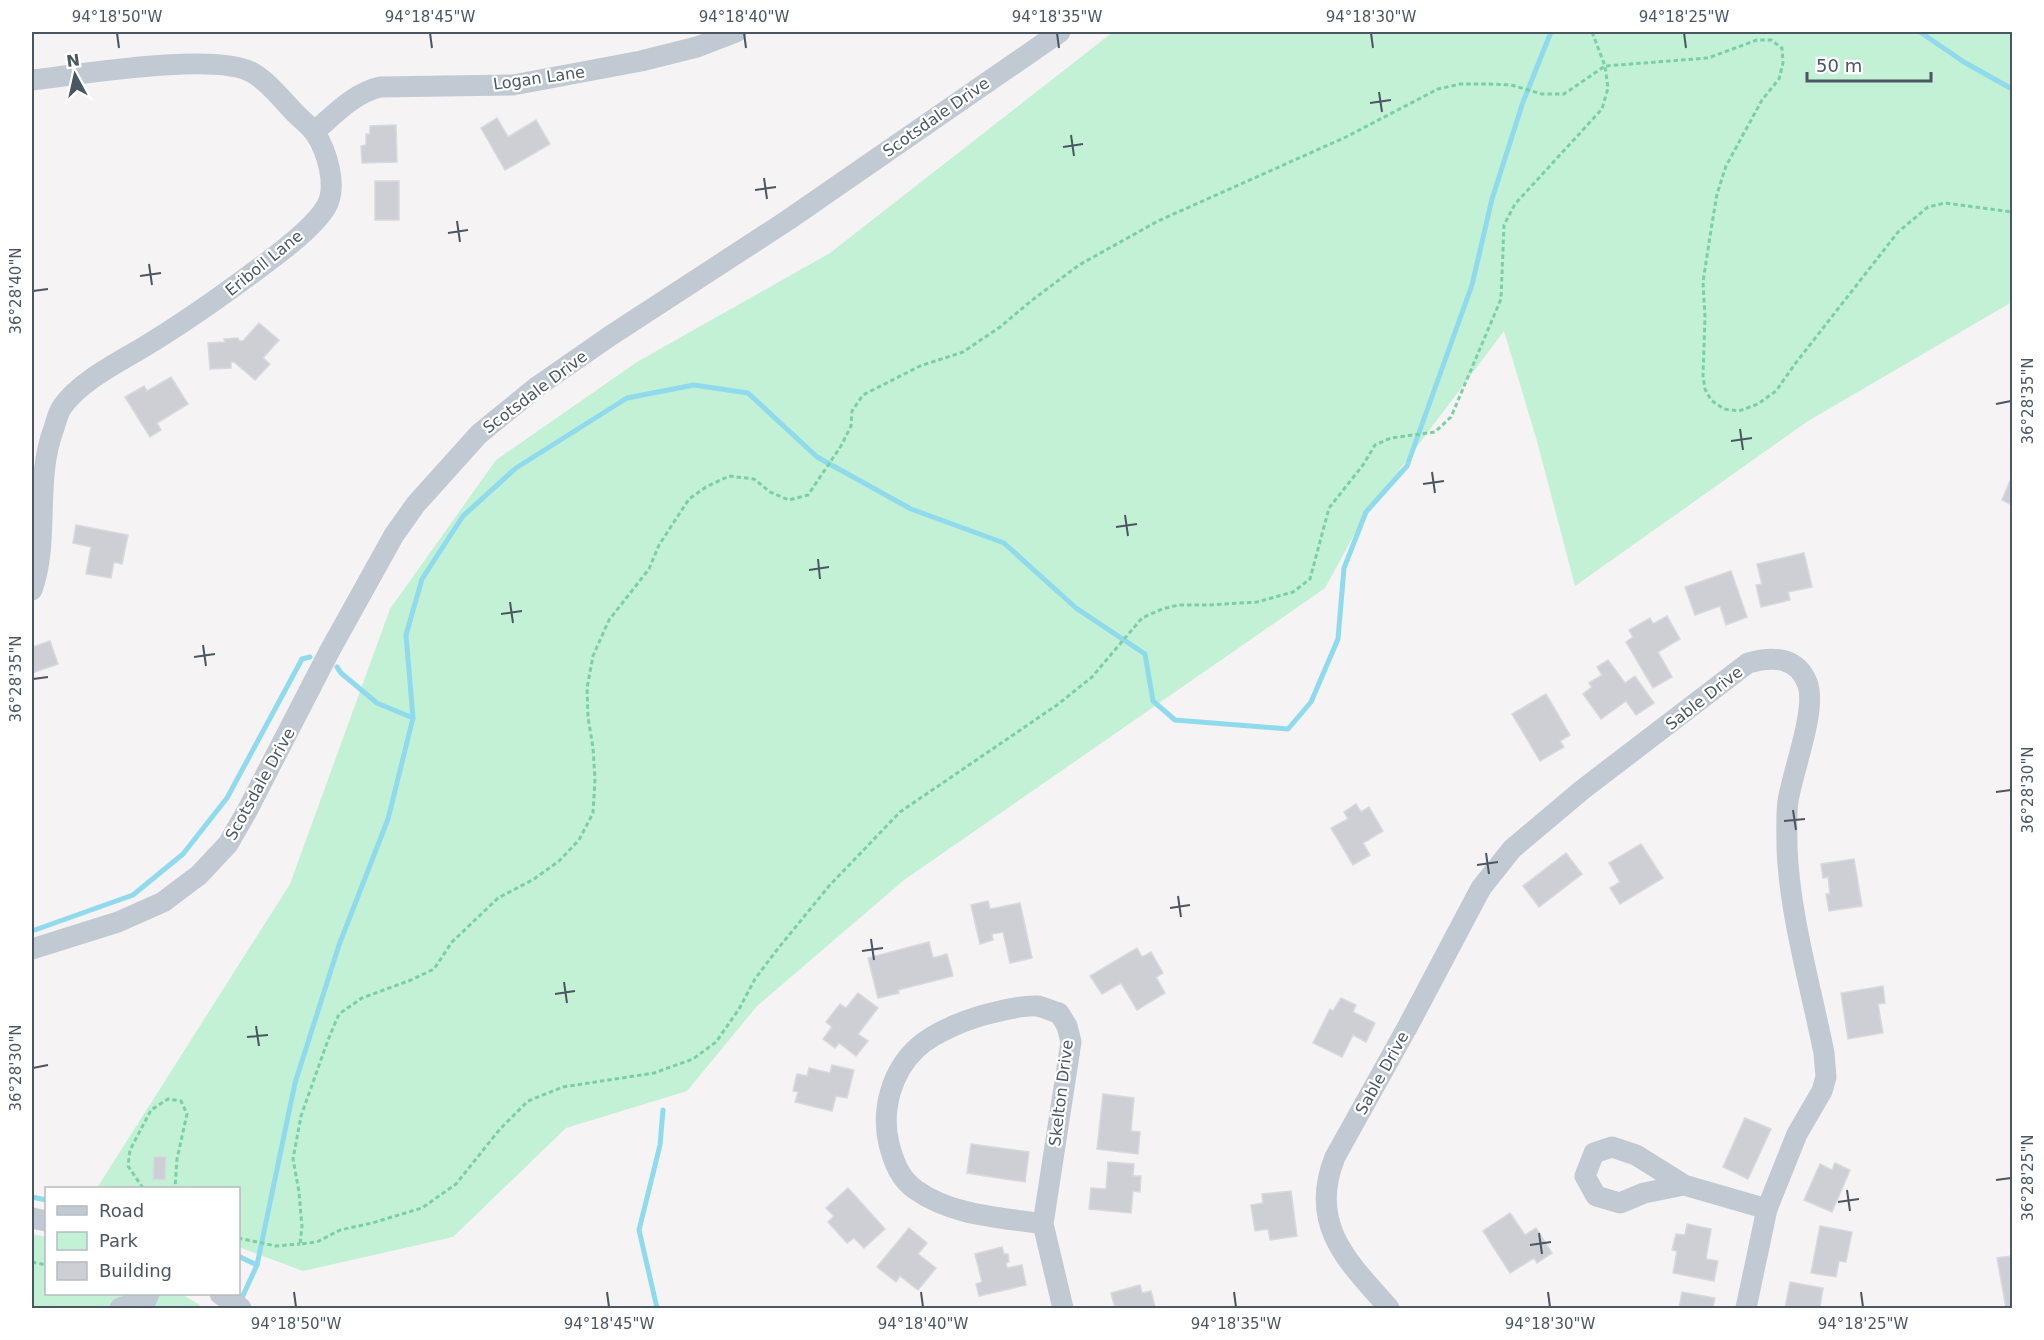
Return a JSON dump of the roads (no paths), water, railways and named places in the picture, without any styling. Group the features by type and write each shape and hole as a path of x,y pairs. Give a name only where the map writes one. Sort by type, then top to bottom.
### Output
{"street":[{"name":"Logan Lane","path":"314,132 366,90 380,87 513,85 641,61 697,47 736,32"},
{"name":"Scotsdale Drive","path":"32,949 118,922 163,902 199,875 228,844 248,811 329,652 394,535 422,497 479,434 507,410 565,368 788,220 1060,32"},
{"name":"Eriboll Lane","path":"32,80 142,67 202,64 227,66 252,72 279,94 314,132 326,154 330,172 327,206 287,248 218,300 106,369 75,393 61,408 50,437 42,481 39,545 32,590"},
{"name":"Sable Drive","path":"1389,1308 1338,1246 1326,1211 1328,1174 1335,1156 1408,1026 1481,888 1512,849 1582,790 1748,663 1779,658 1792,664 1803,674 1811,700 1810,715 1796,763 1788,803 1787,847 1791,889 1824,1053 1826,1077 1822,1091 1797,1134 1767,1209 1746,1308"},
{"name":"Skelton Drive","path":"1043,1224 968,1212 933,1200 914,1189 898,1172 885,1130 886,1108 892,1085 918,1047 938,1034 983,1014 1035,1006 1059,1013 1067,1026 1071,1042 1043,1224 1063,1308"},
{"path":"1684,1185 1767,1209"},
{"path":"223,1295 242,1308"},
{"path":"120,1308 146,1301"}],"waterway":[{"path":"240,1302 257,1265 295,1083 339,945 388,819 413,718 406,635 422,579 463,516 516,468 627,398 694,385 748,393 817,457 911,509 1004,543 1076,608 1145,654 1153,701 1175,720 1288,729 1311,702 1338,639 1344,568 1366,512 1407,466 1472,285 1492,199 1523,102 1551,32"},
{"path":"1920,32 1964,62 2012,89"},
{"path":"32,931 133,895 183,854 227,798 302,659 310,657"},
{"path":"337,667 377,703 413,718"},
{"path":"657,1308 639,1230 660,1145 663,1110"},
{"path":"32,1197 45,1200"},
{"path":"240,1257 257,1265"}]}
